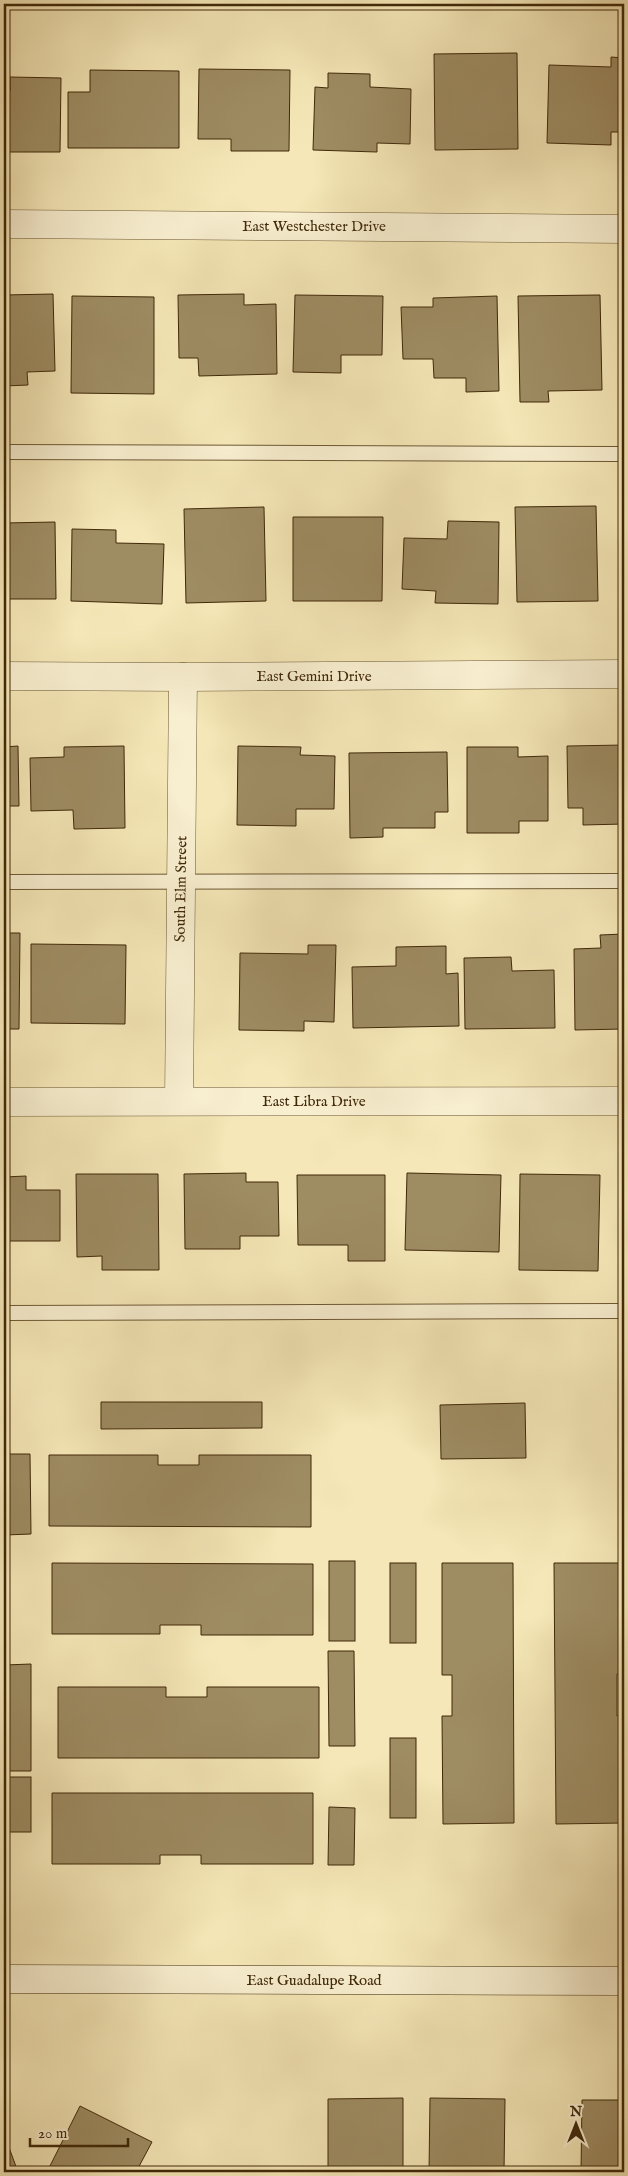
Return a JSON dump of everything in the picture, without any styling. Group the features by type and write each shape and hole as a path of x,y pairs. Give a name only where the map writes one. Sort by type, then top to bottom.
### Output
{"street":[{"name":"East Westchester Drive","path":"4,224 624,229"},
{"name":"East Gemini Drive","path":"4,676 183,677 624,674"},
{"name":"South Elm Street","path":"179,1102 183,677"},
{"name":"East Libra Drive","path":"4,1102 624,1102"},
{"name":"East Guadalupe Road","path":"4,1980 624,1981"}],"lane":[{"path":"4,452 624,454"},
{"path":"4,882 624,881"},
{"path":"4,1312 624,1311"}],"building":[{"path":"517,53 518,149 435,150 434,54"},
{"path":"611,57 624,58 624,132 611,132 611,145 547,143 549,65 611,67"},
{"path":"199,69 290,70 289,151 231,151 231,139 198,139"},
{"path":"90,70 179,71 179,148 68,148 68,92 90,92"},
{"path":"328,73 370,74 370,87 411,89 410,144 377,143 377,152 313,150 315,87 328,88"},
{"path":"10,77 61,78 60,152 4,152 4,91 10,91"},
{"path":"53,294 55,371 27,372 28,385 4,386 4,295"},
{"path":"244,294 244,305 276,304 277,374 199,376 198,358 179,358 178,295"},
{"path":"295,295 383,296 382,355 341,355 341,373 293,372"},
{"path":"600,295 602,390 548,391 549,402 520,402 518,296"},
{"path":"72,296 154,297 154,394 71,393"},
{"path":"497,296 499,391 466,392 466,378 434,378 433,359 403,359 401,307 433,307 433,298"},
{"path":"596,506 598,601 517,602 515,507"},
{"path":"264,507 266,601 186,603 184,509"},
{"path":"293,517 383,517 382,601 293,601"},
{"path":"448,521 499,522 498,604 435,603 436,591 402,589 404,538 447,539"},
{"path":"55,522 56,599 4,599 4,523"},
{"path":"72,529 116,530 116,543 164,544 162,604 71,601"},
{"path":"624,745 624,824 583,825 583,808 568,808 567,746"},
{"path":"18,746 19,806 4,806 4,747"},
{"path":"124,746 125,828 74,829 73,810 31,811 30,758 64,757 64,747"},
{"path":"238,746 301,747 300,755 335,756 334,809 296,809 296,826 237,825"},
{"path":"467,747 518,747 518,757 548,756 548,821 519,821 519,833 467,833"},
{"path":"447,752 448,812 435,812 435,828 383,828 383,837 350,838 349,753"},
{"path":"4,933 20,933 19,1029 4,1029"},
{"path":"624,934 624,1029 575,1030 574,949 601,948 600,935"},
{"path":"31,944 126,945 125,1024 31,1023"},
{"path":"308,945 336,945 334,1022 304,1021 304,1031 239,1030 240,953 308,954"},
{"path":"446,946 446,974 458,973 459,1026 353,1028 352,967 396,966 396,947"},
{"path":"511,957 512,971 554,970 555,1028 465,1029 464,958"},
{"path":"246,1173 246,1182 278,1182 279,1236 240,1236 240,1249 185,1249 184,1174"},
{"path":"407,1173 501,1175 499,1252 405,1250"},
{"path":"76,1174 158,1174 159,1270 102,1270 102,1256 77,1257"},
{"path":"520,1174 600,1175 598,1271 519,1270"},
{"path":"297,1175 385,1175 385,1261 348,1261 348,1245 298,1245"},
{"path":"26,1176 26,1190 60,1190 60,1241 4,1241 4,1177"},
{"path":"101,1402 262,1402 262,1428 101,1429"},
{"path":"525,1403 526,1458 441,1459 440,1405"},
{"path":"4,1454 30,1454 31,1534 5,1535"},
{"path":"49,1455 158,1455 158,1465 199,1465 199,1455 311,1455 311,1527 49,1526"},
{"path":"329,1561 355,1561 355,1641 329,1641"},
{"path":"52,1563 313,1564 313,1635 201,1635 201,1625 160,1625 160,1634 52,1634"},
{"path":"390,1563 416,1563 416,1643 390,1643"},
{"path":"442,1563 513,1563 514,1823 443,1824 442,1716 452,1716 452,1675 442,1675"},
{"path":"554,1563 624,1563 624,1674 617,1674 617,1716 624,1715 624,1823 556,1824"},
{"path":"328,1651 354,1651 355,1746 329,1746"},
{"path":"31,1664 31,1771 5,1771 5,1665"},
{"path":"58,1687 166,1687 166,1697 207,1697 207,1687 319,1687 319,1758 58,1758"},
{"path":"390,1738 416,1738 416,1818 390,1818"},
{"path":"5,1777 31,1777 31,1832 5,1832"},
{"path":"52,1793 313,1793 313,1864 201,1864 201,1855 160,1855 160,1864 52,1864"},
{"path":"329,1807 355,1808 354,1865 328,1865"},
{"path":"403,2098 403,2172 328,2172 328,2099"},
{"path":"430,2098 505,2099 504,2172 429,2172"},
{"path":"582,2100 624,2100 624,2172 581,2172"},
{"path":"80,2106 152,2142 136,2172 47,2172"},
{"path":"4,2134 18,2172 4,2172"}]}
